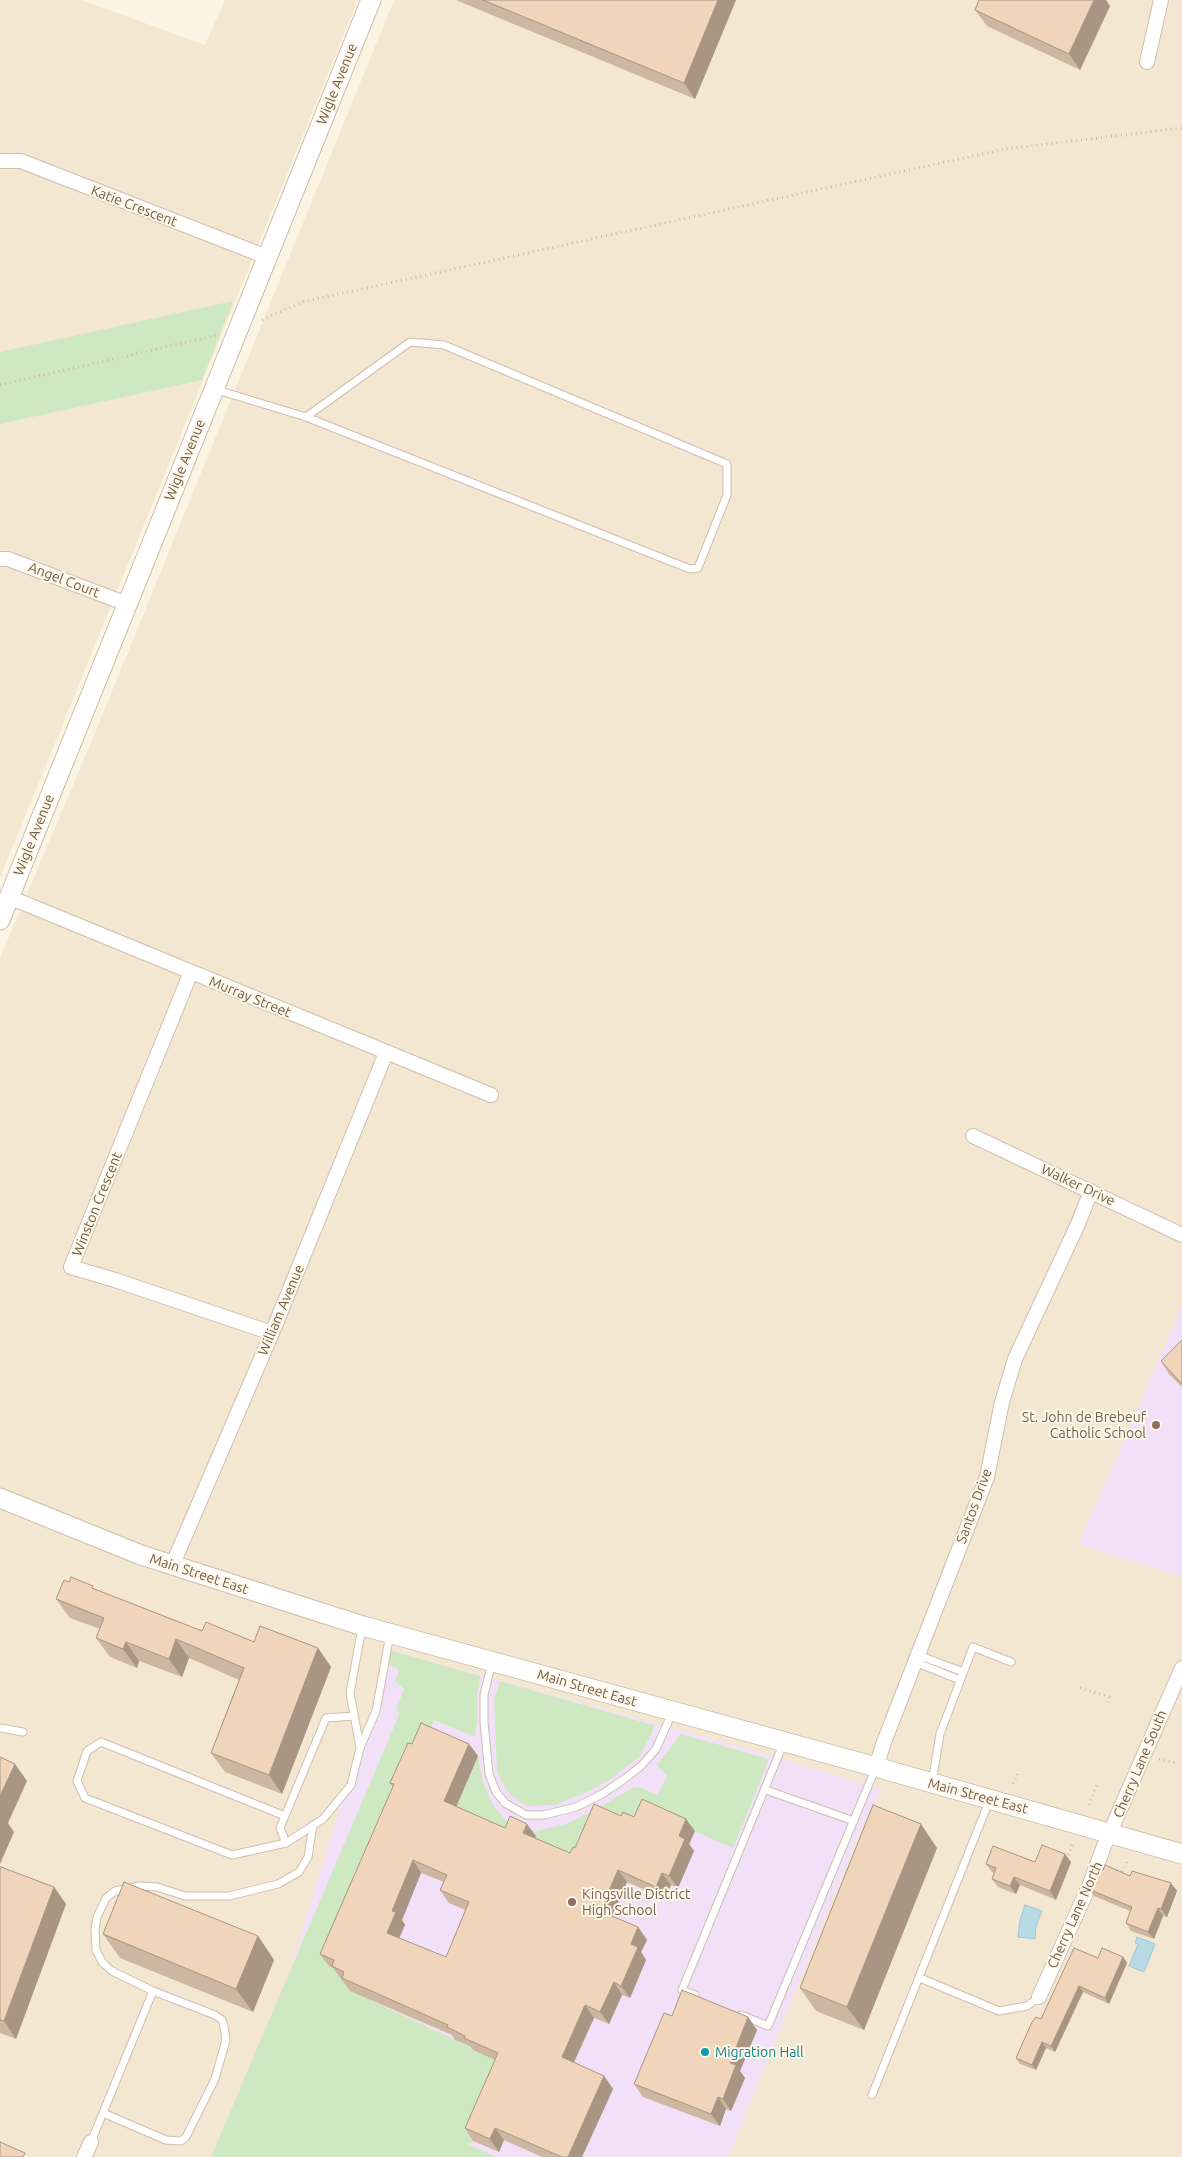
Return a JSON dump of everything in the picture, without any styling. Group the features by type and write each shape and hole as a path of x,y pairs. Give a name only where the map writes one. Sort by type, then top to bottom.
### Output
{"main road":[{"name":"Wigle Avenue","path":"0,920 371,0"},
{"name":"Main Street East","path":"0,1498 172,1566 362,1626 876,1767 1182,1854"}],"street":[{"path":"1147,62 1161,0"},
{"name":"Katie Crescent","path":"0,161 21,162 267,257"},
{"name":"Angel Court","path":"0,559 8,559 127,604"},
{"name":"Murray Street","path":"9,897 491,1095"},
{"name":"Winston Crescent","path":"191,972 71,1267 272,1333"},
{"name":"William Avenue","path":"172,1566 272,1333 386,1053"},
{"name":"Walker Drive","path":"973,1136 1182,1235"},
{"name":"Santos Drive","path":"876,1767 986,1477 1002,1402 1015,1359 1078,1224 1091,1191"},
{"name":"Cherry Lane South","path":"1110,1833 1182,1668"},
{"name":"Cherry Lane North","path":"1039,1997 1090,1884 1110,1833"},
{"path":"84,2157 91,2142"}],"lane":[{"path":"214,389 306,417 690,569 698,568 727,495 727,464 444,345 410,342 306,417"},
{"path":"360,1748 350,1693 362,1626"},
{"path":"285,1816 101,1742 87,1751 77,1781 85,1798 232,1855 286,1843 323,1819 351,1785 360,1748 376,1711 390,1633"},
{"path":"932,1783 940,1734 973,1647 1011,1662"},
{"path":"917,1658 963,1672"},
{"path":"917,1658 960,1680"},
{"path":"493,1661 484,1695 484,1722 489,1774 496,1792 505,1803 526,1815 544,1815 576,1807 602,1794 623,1780 641,1766 656,1750 672,1712"},
{"path":"286,1843 280,1828 326,1718 354,1716"},
{"path":"0,1728 24,1732"},
{"path":"699,1997 682,1990 766,1790 784,1742"},
{"path":"733,2011 768,2026 876,1767"},
{"path":"766,1790 854,1821"},
{"path":"872,2094 990,1799"},
{"path":"103,2113 166,2140 181,2141 186,2137 215,2079 226,2040 226,2030 222,2020 215,2015 153,1991 112,1970 99,1956 94,1940 95,1929 97,1917 106,1898 116,1891 140,1886 157,1887 185,1896 229,1896 278,1884 299,1872 308,1857 313,1825"},
{"path":"920,1978 1000,2011 1027,2006 1039,1997"},
{"path":"91,2142 153,1991"}],"path":[{"path":"0,385 238,330 302,302 1005,149 1182,128"},
{"path":"1080,1688 1109,1697 1108,1702"},
{"path":"1153,1757 1176,1763"},
{"path":"1013,1784 1019,1771"},
{"path":"1088,1805 1096,1784"},
{"path":"1067,1860 1073,1842"},
{"path":"1120,1877 1128,1859"}],"shaded area":[{"path":"0,0 82,0 205,45 225,0 358,0 0,878"},
{"path":"394,0 1182,0 1182,2157 0,2157 0,958 90,745"},
{"name":"St. John de Brebeuf Catholic School","path":"1182,1306 1182,1577 1079,1544"},
{"name":"Kingsville District High School","path":"389,1650 770,1755 881,1790 859,1834 728,2157 211,2157 290,1970"}],"green space":[{"path":"233,301 202,380 0,424 0,352"},
{"path":"389,1650 480,1676 475,1737 434,1720 343,1972 353,1984 351,1991 462,2043 475,2045 473,2050 507,2065 473,2141 468,2144 496,2157 211,2157 399,1715 397,1708 404,1689 395,1681 399,1670 385,1662"},
{"path":"500,1681 653,1725 653,1731 640,1756 609,1780 589,1791 555,1805 529,1806 510,1794 497,1772 494,1700"},
{"path":"681,1734 769,1759 733,1848 651,1812 584,1860 532,1845 536,1831 566,1824 595,1810 632,1788 640,1787 657,1795 667,1776 657,1765"},
{"path":"478,1756 483,1782 493,1805 507,1822 516,1826 514,1840 453,1814"}],"water":[{"path":"1025,1905 1042,1911 1036,1926 1035,1939 1018,1937 1020,1920"},
{"path":"1137,1937 1155,1944 1144,1972 1129,1966 1138,1944 1135,1943"}],"building":[{"path":"483,0 718,0 684,83"},
{"path":"979,0 1094,0 1069,54 975,10"},
{"path":"1182,1340 1182,1384 1161,1361"},
{"path":"71,1577 93,1586 92,1588 202,1631 206,1622 254,1642 260,1626 318,1648 269,1775 211,1753 244,1668 176,1639 169,1659 126,1642 123,1649 96,1638 104,1618 56,1599 64,1580 69,1582"},
{"path":"421,1723 469,1744 444,1801 505,1828 510,1816 527,1824 523,1833 570,1853 573,1847 575,1848 594,1804 621,1816 623,1812 634,1817 642,1799 686,1819 679,1836 685,1839 669,1876 662,1873 656,1887 618,1870 600,1911 638,1927 631,1944 638,1947 621,1986 614,1982 600,2012 585,2005 562,2057 604,2076 568,2157 562,2157 495,2128 490,2139 465,2128 498,2053 464,2038 465,2036 447,2027 448,2025 342,1978 344,1972 332,1966 334,1960 320,1954 394,1784 390,1783 408,1743 412,1744","holes":["413,1860 447,1875 440,1890 469,1902 446,1957 387,1933 396,1912 392,1911"]},
{"path":"0,1757 15,1764 0,1796"},
{"path":"873,1805 921,1824 847,2007 800,1988"},
{"path":"1042,1845 1065,1854 1050,1891 1014,1877 1010,1886 992,1879 996,1868 986,1864 993,1846 1035,1862"},
{"path":"1105,1865 1130,1876 1132,1871 1171,1883 1161,1909 1158,1908 1148,1932 1126,1923 1132,1907 1088,1889 1097,1868 1103,1870"},
{"path":"1,1867 54,1887 4,2021 0,2020"},
{"path":"124,1882 258,1936 236,1989 103,1934"},
{"path":"1074,1948 1098,1958 1102,1948 1123,1957 1105,1998 1079,1986 1051,2046 1042,2042 1032,2065 1016,2058 1032,2022 1036,2017 1041,2019"},
{"name":"Migration Hall","path":"682,1990 748,2017 730,2063 736,2065 723,2099 718,2097 711,2114 634,2084 664,2013 672,2016"},
{"path":"0,2142 25,2153 23,2157 0,2157"}],"place":[{"name":"St. John de Brebeuf Catholic School","path":"1156,1425"},
{"name":"Kingsville District High School","path":"572,1902"},
{"name":"Migration Hall","path":"705,2052"}]}
